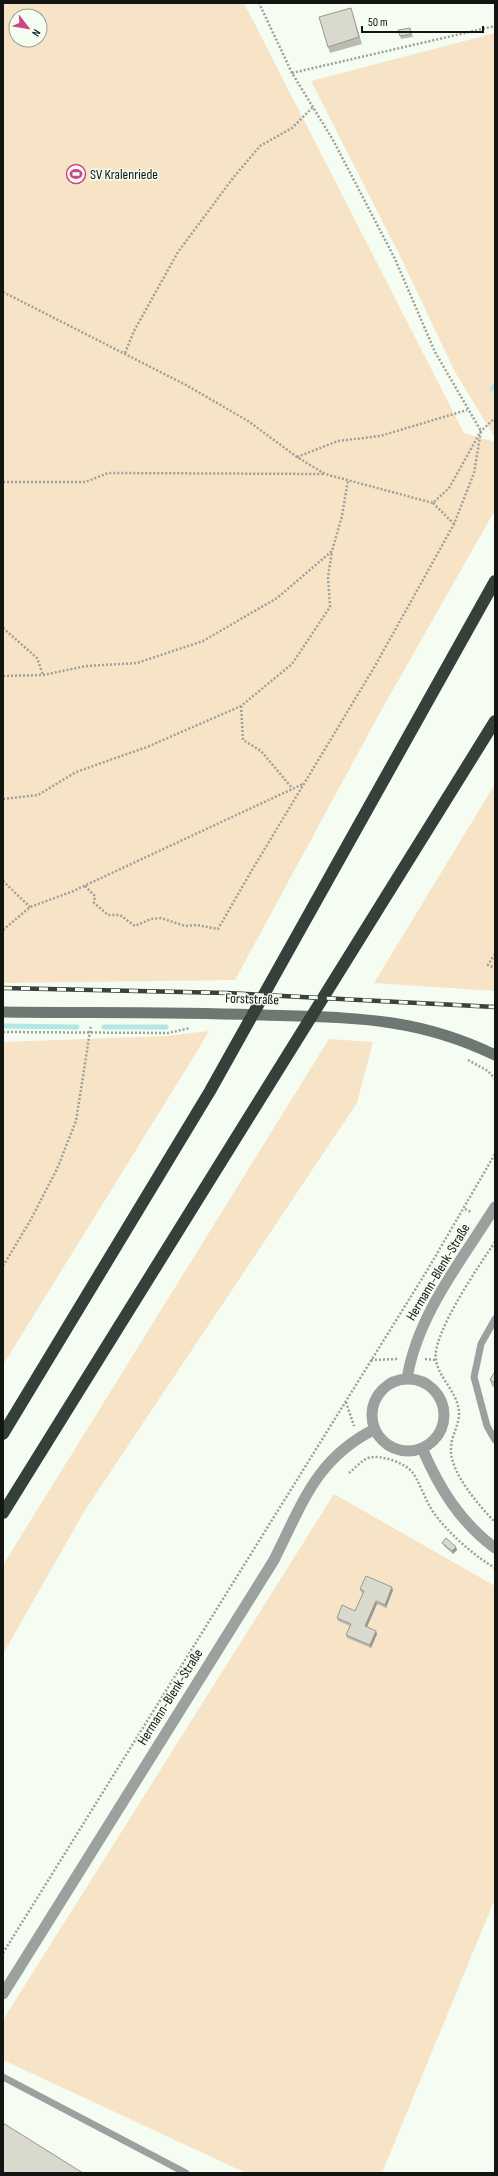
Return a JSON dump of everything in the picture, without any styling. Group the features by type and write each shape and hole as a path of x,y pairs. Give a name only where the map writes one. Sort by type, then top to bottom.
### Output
{"highway":[{"path":"3,1434 210,1091 288,954 495,581"},
{"path":"3,1513 495,721"}],"main road":[{"name":"Forststraße","path":"3,1012 215,1013 389,1021 443,1033 495,1055"}],"street":[{"name":"Hermann-Blenk-Straße","path":"407,1379 410,1358 419,1334 435,1304 495,1207"},
{"path":"407,1379 420,1381 432,1388 438,1394 444,1411 444,1420 436,1437 422,1448 415,1450 399,1449 384,1442 375,1429 372,1412 378,1396 390,1384 407,1379"},
{"name":"Hermann-Blenk-Straße","path":"3,1994 274,1560 310,1487 337,1456 358,1438 375,1429"},
{"path":"422,1448 439,1485 453,1506 469,1526 495,1548"}],"lane":[{"path":"495,1319 482,1344 474,1377 487,1426 495,1440"},
{"path":"3,2077 186,2173"}],"path":[{"path":"85,886 93,892 95,896 94,903 98,909 108,915 120,916 135,926 151,919 160,918 185,926 196,925 218,929 375,666 454,524 474,473 481,431 435,352 395,259 333,140 292,73 259,3"},
{"path":"292,73 495,26"},
{"path":"124,353 178,252 229,184 260,146 292,128 312,107"},
{"path":"3,292 171,377 248,421 297,457 325,474"},
{"path":"297,457 338,441 380,436 468,410"},
{"path":"433,503 449,488 481,431 495,418"},
{"path":"3,482 85,482 108,473 325,474 433,503 454,524"},
{"path":"3,798 38,795 76,772 147,747 241,706 292,664 330,607 328,577 332,552 342,516 348,480"},
{"path":"3,676 43,675 86,666 137,663 203,641 277,598 332,552"},
{"path":"3,628 37,658 43,675"},
{"path":"241,706 243,740 261,751 292,788"},
{"path":"3,930 30,907 85,886 292,788 304,784"},
{"path":"3,881 30,907"},
{"path":"495,954 488,965 495,968"},
{"path":"3,1032 168,1033 194,1027"},
{"path":"3,1266 30,1221 57,1169 76,1121 91,1033"},
{"path":"465,1058 488,1071 495,1079"},
{"path":"3,1953 465,1209 495,1154"},
{"path":"465,1209 472,1212"},
{"path":"495,1242 445,1325 438,1341 435,1360 456,1399 459,1415 451,1445 450,1456 457,1471 482,1509 495,1522"},
{"path":"349,1473 363,1460 370,1457 387,1459 398,1464 413,1474 426,1502 447,1528 476,1556 495,1568"}],"shaded area":[{"path":"3,3 244,3 464,433 495,442 495,510 377,718 235,980 3,983"},
{"path":"495,33 495,438 455,372 400,256 311,81"},
{"path":"495,784 495,991 374,983"},
{"path":"209,1031 3,1365 3,1042 165,1036"},
{"path":"329,1039 373,1042 357,1103 85,1510 3,1654 3,1565"},
{"path":"334,1494 495,1586 495,1899 382,2173 246,2173 3,2060 3,2020"}],"building":[{"path":"351,8 359,37 328,47 319,17"},
{"path":"410,28 411,34 400,36 398,30"},
{"path":"495,1371 495,1383 490,1380"},
{"path":"446,1538 456,1547 452,1551 442,1543"},
{"path":"366,1576 392,1587 385,1605 376,1601 365,1626 376,1631 370,1645 346,1635 351,1624 337,1618 342,1605 355,1611 364,1591 360,1589"},
{"path":"3,2123 83,2173 3,2173"}],"waterway":[{"path":"492,389 495,385"},
{"path":"3,1026 77,1027"},
{"path":"104,1027 166,1027"}],"railway":[{"path":"3,988 227,993 495,1007"}],"place":[{"name":"SV Kralenriede","path":"76,174"}]}
